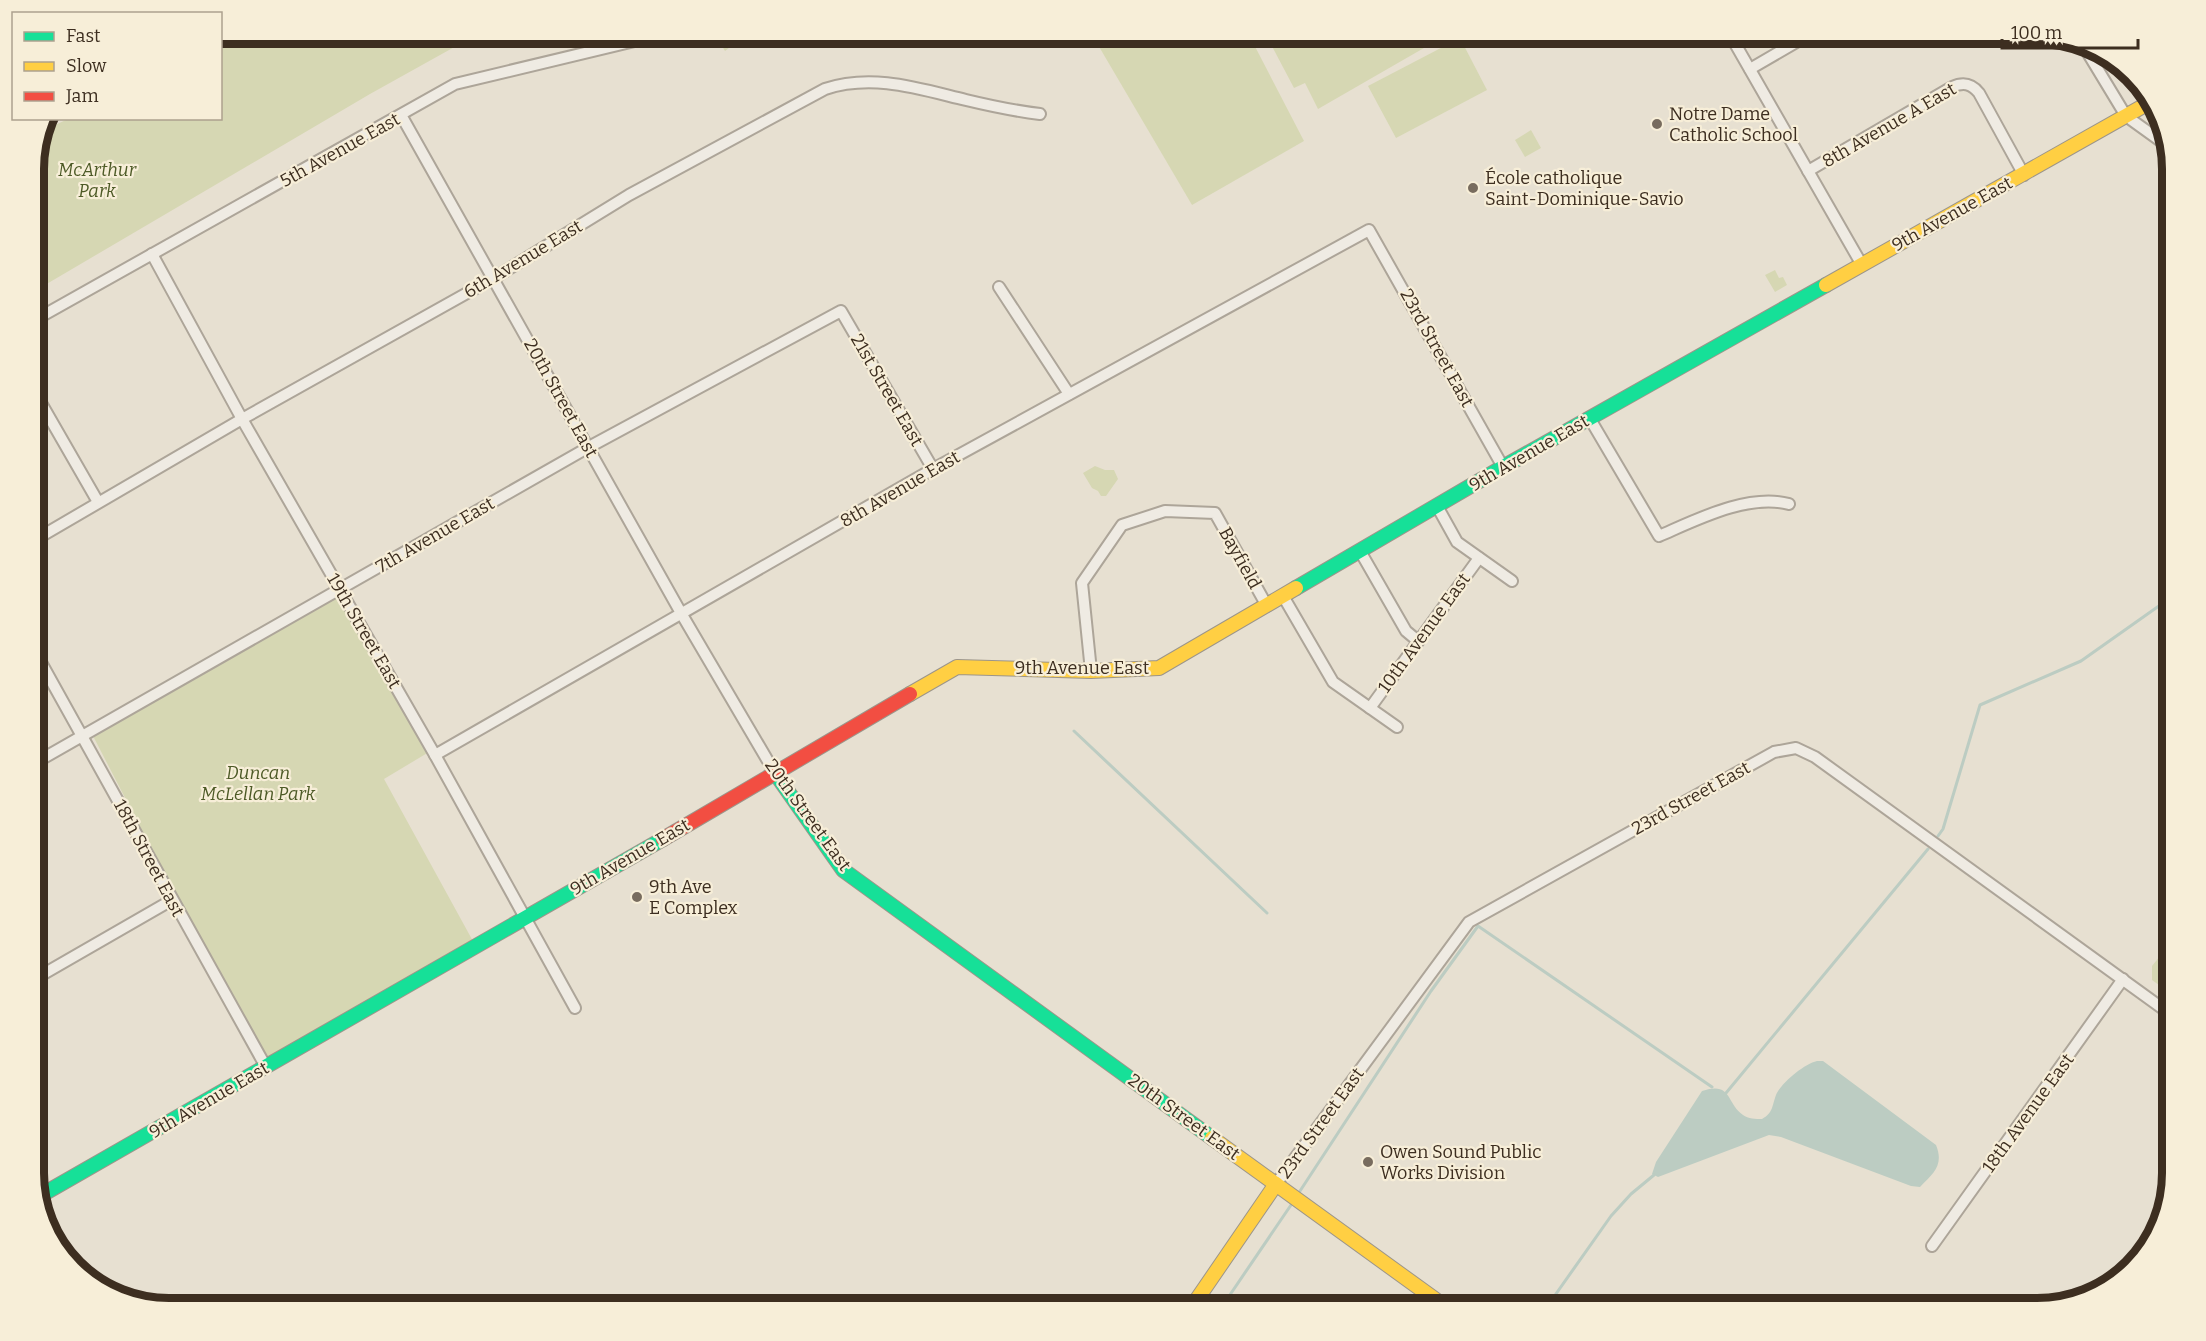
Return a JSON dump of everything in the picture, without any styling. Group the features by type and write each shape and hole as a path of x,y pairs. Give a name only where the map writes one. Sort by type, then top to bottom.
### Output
{"street":[{"name":"5th Avenue East","path":"44,315 455,84 622,44"},
{"path":"1735,44 1862,265"},
{"path":"1750,69 1793,44"},
{"path":"2089,55 2126,116 2159,140"},
{"name":"6th Avenue East","path":"44,534 242,419 494,278 629,195 814,94 836,86 869,81 902,85 990,106 1040,114"},
{"name":"8th Avenue A East","path":"1808,171 1959,84 1971,85 1979,93 2024,175"},
{"name":"9th Avenue East","path":"45,1193 524,919 957,667 1092,671 1159,668 1503,467 2145,105"},
{"name":"20th Street East","path":"401,115 681,614 775,773 843,870 1433,1298"},
{"name":"8th Avenue East","path":"435,755 933,469 1369,230"},
{"name":"23rd Street East","path":"1369,230 1503,467"},
{"name":"19th Street East","path":"152,254 242,419 435,755 575,1008"},
{"path":"999,287 1069,394"},
{"name":"7th Avenue East","path":"44,758 589,447 841,311"},
{"name":"21st Street East","path":"841,311 933,469"},
{"path":"44,408 98,502"},
{"path":"1590,418 1659,536 1721,510 1740,505 1779,501 1789,504"},
{"path":"1437,506 1457,542 1512,581"},
{"name":"Bayfield","path":"1092,671 1082,583 1122,525 1165,511 1215,513 1267,606"},
{"path":"1360,551 1406,631 1418,641"},
{"name":"10th Avenue East","path":"1370,708 1479,558"},
{"path":"1283,596 1333,682 1397,727"},
{"name":"18th Street East","path":"44,667 266,1067"},
{"name":"23rd Street East","path":"1276,1184 1470,922 1774,752 1796,748 1815,757 2162,1008"},
{"path":"44,974 172,900"},
{"name":"18th Avenue East","path":"1932,1246 2123,979"},
{"path":"1198,1298 1276,1184"}],"green space":[{"name":"McArthur Park","path":"222,44 464,44 370,94 44,286 44,161 51,127 66,120 222,120"},
{"path":"721,44 734,44 725,51"},
{"path":"1097,44 1254,44 1304,141 1192,205"},
{"path":"1271,44 1431,44 1318,109 1305,83 1294,88"},
{"path":"1448,44 1463,44 1487,90 1396,138 1368,86"},
{"path":"1531,130 1541,148 1525,157 1515,140"},
{"path":"1775,270 1779,278 1783,277 1787,285 1775,292 1765,275"},
{"path":"1095,466 1105,470 1114,470 1118,479 1106,496 1101,496 1092,488 1083,473"},
{"name":"Duncan McLellan Park","path":"339,594 429,752 384,779 474,943 267,1062 179,902 92,734"},
{"path":"2162,954 2162,987 2152,980 2152,966"}],"shaded area":[{"path":"1817,1061 1823,1061 1936,1145 1938,1163 1933,1173 1920,1187 1911,1186 1781,1137 1769,1135 1658,1177 1652,1174 1656,1162 1702,1091 1719,1089 1724,1091 1743,1115 1762,1119 1770,1112 1776,1095 1783,1085 1800,1070"}],"waterway":[{"path":"1938,836 1943,829 1980,705 2081,661 2162,604"},
{"path":"1074,731 1267,913"},
{"path":"1726,1093 1928,849"},
{"path":"1300,1191 1431,991 1478,926 1712,1087"},
{"path":"1553,1298 1611,1216 1631,1194 1654,1175"},
{"path":"1228,1298 1291,1205"}],"traffic: fast":[{"path":"1296,588 1503,467 1826,285"},
{"path":"775,773 843,870 1212,1138"},
{"path":"45,1193 663,839"}],"traffic: slow":[{"path":"1826,285 2145,105"},
{"path":"910,694 957,667 1091,671 1159,668 1296,588"},
{"path":"1212,1138 1433,1298"},
{"path":"1198,1298 1276,1184"}],"traffic: jam":[{"path":"663,839 910,694"}],"place":[{"name":"Notre Dame Catholic School","path":"1657,124"},
{"name":"École catholique Saint-Dominique-Savio","path":"1473,188"},
{"name":"9th Ave E Complex","path":"637,897"},
{"name":"Owen Sound Public Works Division","path":"1368,1162"}]}
